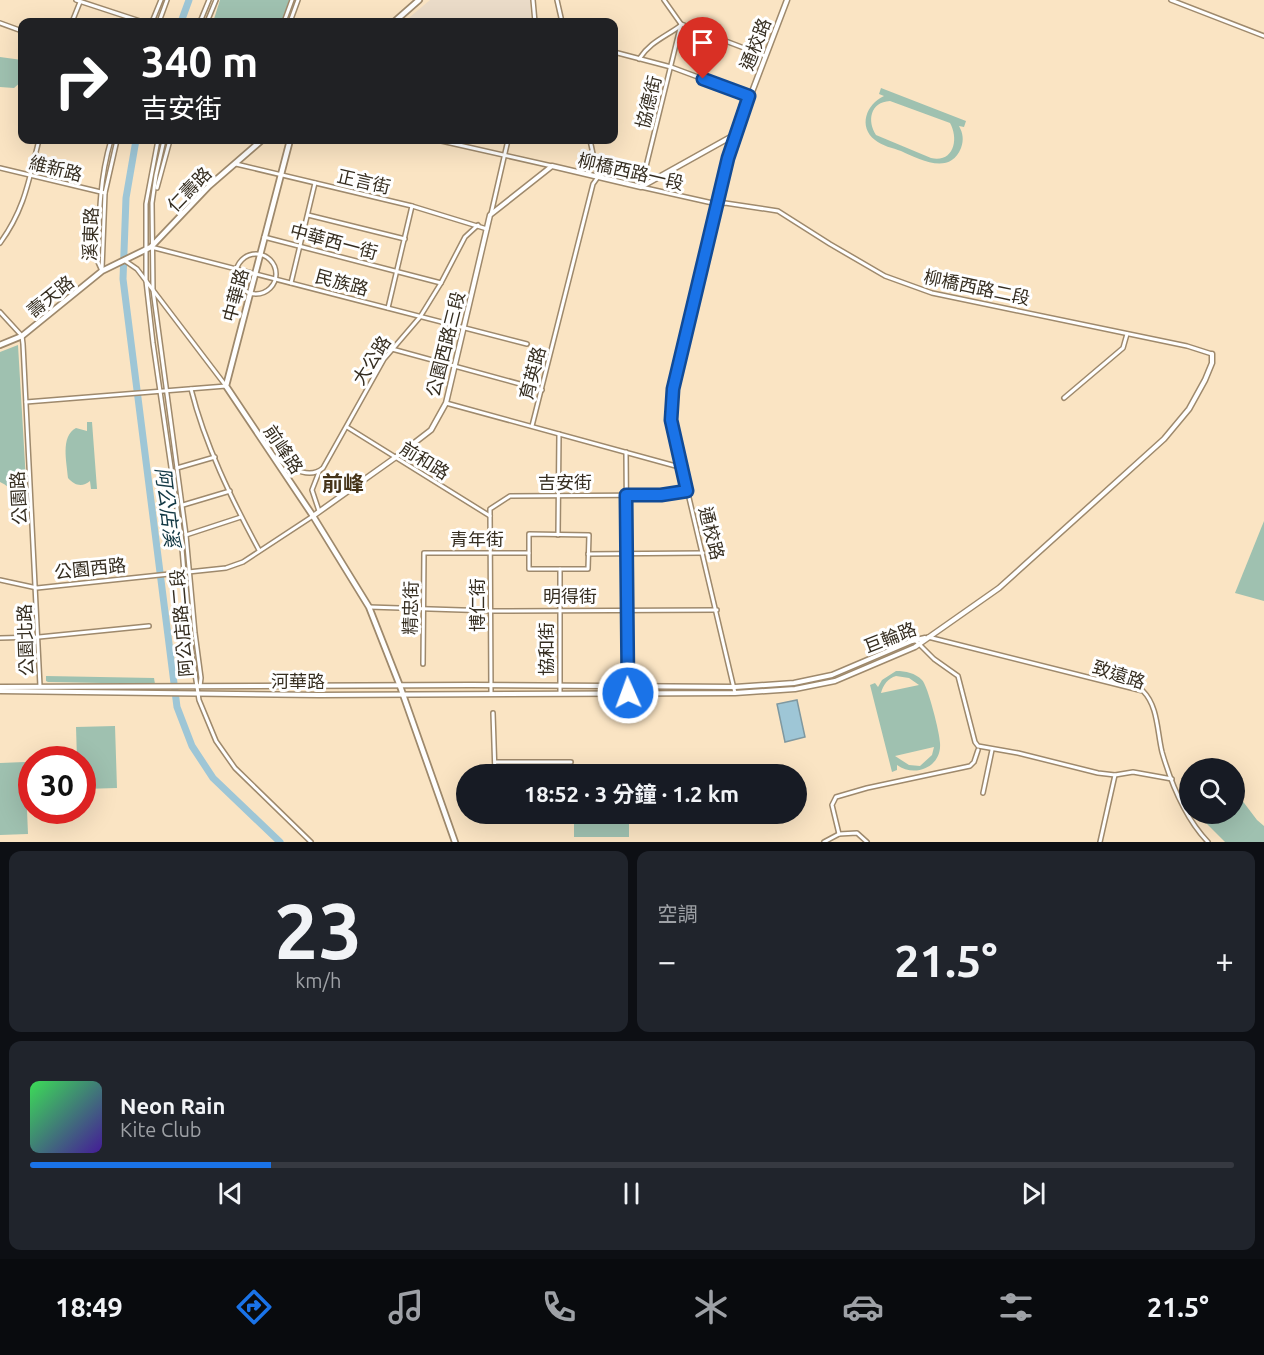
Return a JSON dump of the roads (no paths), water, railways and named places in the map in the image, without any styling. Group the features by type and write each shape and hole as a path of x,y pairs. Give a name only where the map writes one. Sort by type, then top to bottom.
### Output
{"main road":[{"path":"399,18 419,0"},
{"name":"仁壽路","path":"124,260 151,247 209,186 256,144"},
{"name":"中華路","path":"226,386 289,144"},
{"name":"壽天路","path":"0,345 22,336 102,271 124,260"},
{"name":"前峰路","path":"226,386 313,516 369,607 403,694"},
{"path":"403,694 455,842"}],"street":[{"path":"73,18 79,0 131,18"},
{"path":"154,18 161,0"},
{"path":"160,18 167,0"},
{"path":"202,18 209,0"},
{"path":"208,18 216,0"},
{"path":"285,18 292,0"},
{"path":"291,18 298,0"},
{"path":"533,0 535,18"},
{"path":"557,0 561,18"},
{"path":"664,0 681,24 765,56"},
{"name":"通校路","path":"735,690 671,420 673,389 736,134 787,0"},
{"path":"1171,0 1264,36"},
{"path":"0,23 18,30"},
{"path":"639,59 654,42 681,24"},
{"name":"協德街","path":"641,187 681,24"},
{"path":"618,53 671,66 749,96"},
{"path":"641,187 736,134"},
{"path":"0,243 20,212 38,144"},
{"name":"溪東路","path":"102,271 98,262 100,192 110,144"},
{"name":"溪東路","path":"102,271 105,193 116,144"},
{"name":"阿公店路二段","path":"157,144 146,204 146,281 153,344 182,505 184,573 195,693"},
{"name":"阿公店路二段","path":"163,144 154,188 151,247 153,290 166,392 171,470 190,573 201,678 195,686"},
{"path":"157,188 169,144"},
{"name":"柳橋西路一段","path":"455,144 717,204"},
{"name":"公園西路三段","path":"313,516 431,430 446,404 507,144"},
{"path":"591,144 598,177"},
{"name":"正言街","path":"234,164 412,206 487,229"},
{"path":"490,215 552,166"},
{"name":"維新路","path":"0,168 105,193"},
{"name":"育英路","path":"598,177 593,184 532,426 683,468"},
{"path":"291,283 315,183"},
{"name":"柳橋西路二段","path":"717,204 725,203 778,211 885,276 932,293 1212,354"},
{"path":"388,308 412,206"},
{"path":"308,215 405,239"},
{"name":"大公路","path":"320,471 384,359 420,317 465,237 477,225"},
{"name":"中華西一街","path":"264,237 441,283"},
{"name":"民族路","path":"151,247 527,344"},
{"path":"260,254 272,261 276,279 264,293 250,293 241,287 237,269 243,259 260,254"},
{"name":"前峰路","path":"124,260 139,272 226,386"},
{"path":"0,312 22,336"},
{"path":"1064,398 1123,348 1127,334"},
{"name":"公園路","path":"22,336 37,588"},
{"path":"153,344 159,342"},
{"path":"392,349 542,390"},
{"path":"928,637 999,588 1164,439 1189,409 1205,380 1212,363 1212,354"},
{"path":"26,402 226,386"},
{"path":"191,389 196,410 215,457 241,516 260,551"},
{"path":"446,404 532,426"},
{"name":"前和路","path":"347,427 490,516"},
{"path":"558,535 559,434"},
{"path":"626,452 628,693"},
{"path":"171,470 215,457"},
{"path":"274,458 306,474 320,471"},
{"path":"319,511 312,490 320,471"},
{"path":"177,506 230,491"},
{"name":"吉安街","path":"490,516 490,509 510,496 661,495 687,491"},
{"path":"184,535 241,516"},
{"path":"184,573 226,568 243,562 313,516"},
{"name":"博仁街","path":"490,516 491,693"},
{"path":"529,534 558,535 589,535 588,569 529,569 529,534"},
{"name":"青年街","path":"424,553 529,553"},
{"name":"精忠街","path":"423,664 424,553"},
{"path":"588,554 703,553"},
{"name":"協和街","path":"560,569 560,693"},
{"name":"公園西路","path":"0,580 37,588 184,573"},
{"name":"公園北路","path":"37,588 40,689"},
{"name":"明得街","path":"369,607 492,611 717,609"},
{"path":"0,638 39,637 149,626"},
{"path":"189,634 195,633"},
{"name":"巨輪路","path":"403,694 735,690 794,683 832,675 928,637"},
{"name":"致遠路","path":"928,637 1143,692 1150,698 1153,706 1162,752 1172,779 1190,819 1208,842"},
{"path":"917,642 934,659 958,676 978,746 1018,753 1098,773 1115,775 1133,772 1172,779"},
{"name":"河華路","path":"40,689 157,686 400,686"},
{"name":"巨輪路","path":"400,686 627,686 735,690"},
{"path":"0,687 40,689"},
{"path":"0,691 40,689"},
{"name":"河華路","path":"40,689 158,693 403,694"},
{"path":"195,693 209,729 235,768 311,842"},
{"path":"493,713 495,762 571,762"},
{"path":"839,834 832,805 836,797 970,766 978,750"},
{"path":"983,793 992,750"},
{"path":"1100,842 1115,775"},
{"path":"824,842 839,834 857,833 867,842"}],"water":[{"path":"797,700 805,737 785,742 777,704"}],"waterway":[{"name":"阿公店溪","path":"182,18 189,0"},
{"name":"阿公店溪","path":"135,144 126,198 123,279 177,707 192,746 213,778 280,842"}],"district":[{"name":"前峰","path":"343,483"}]}
